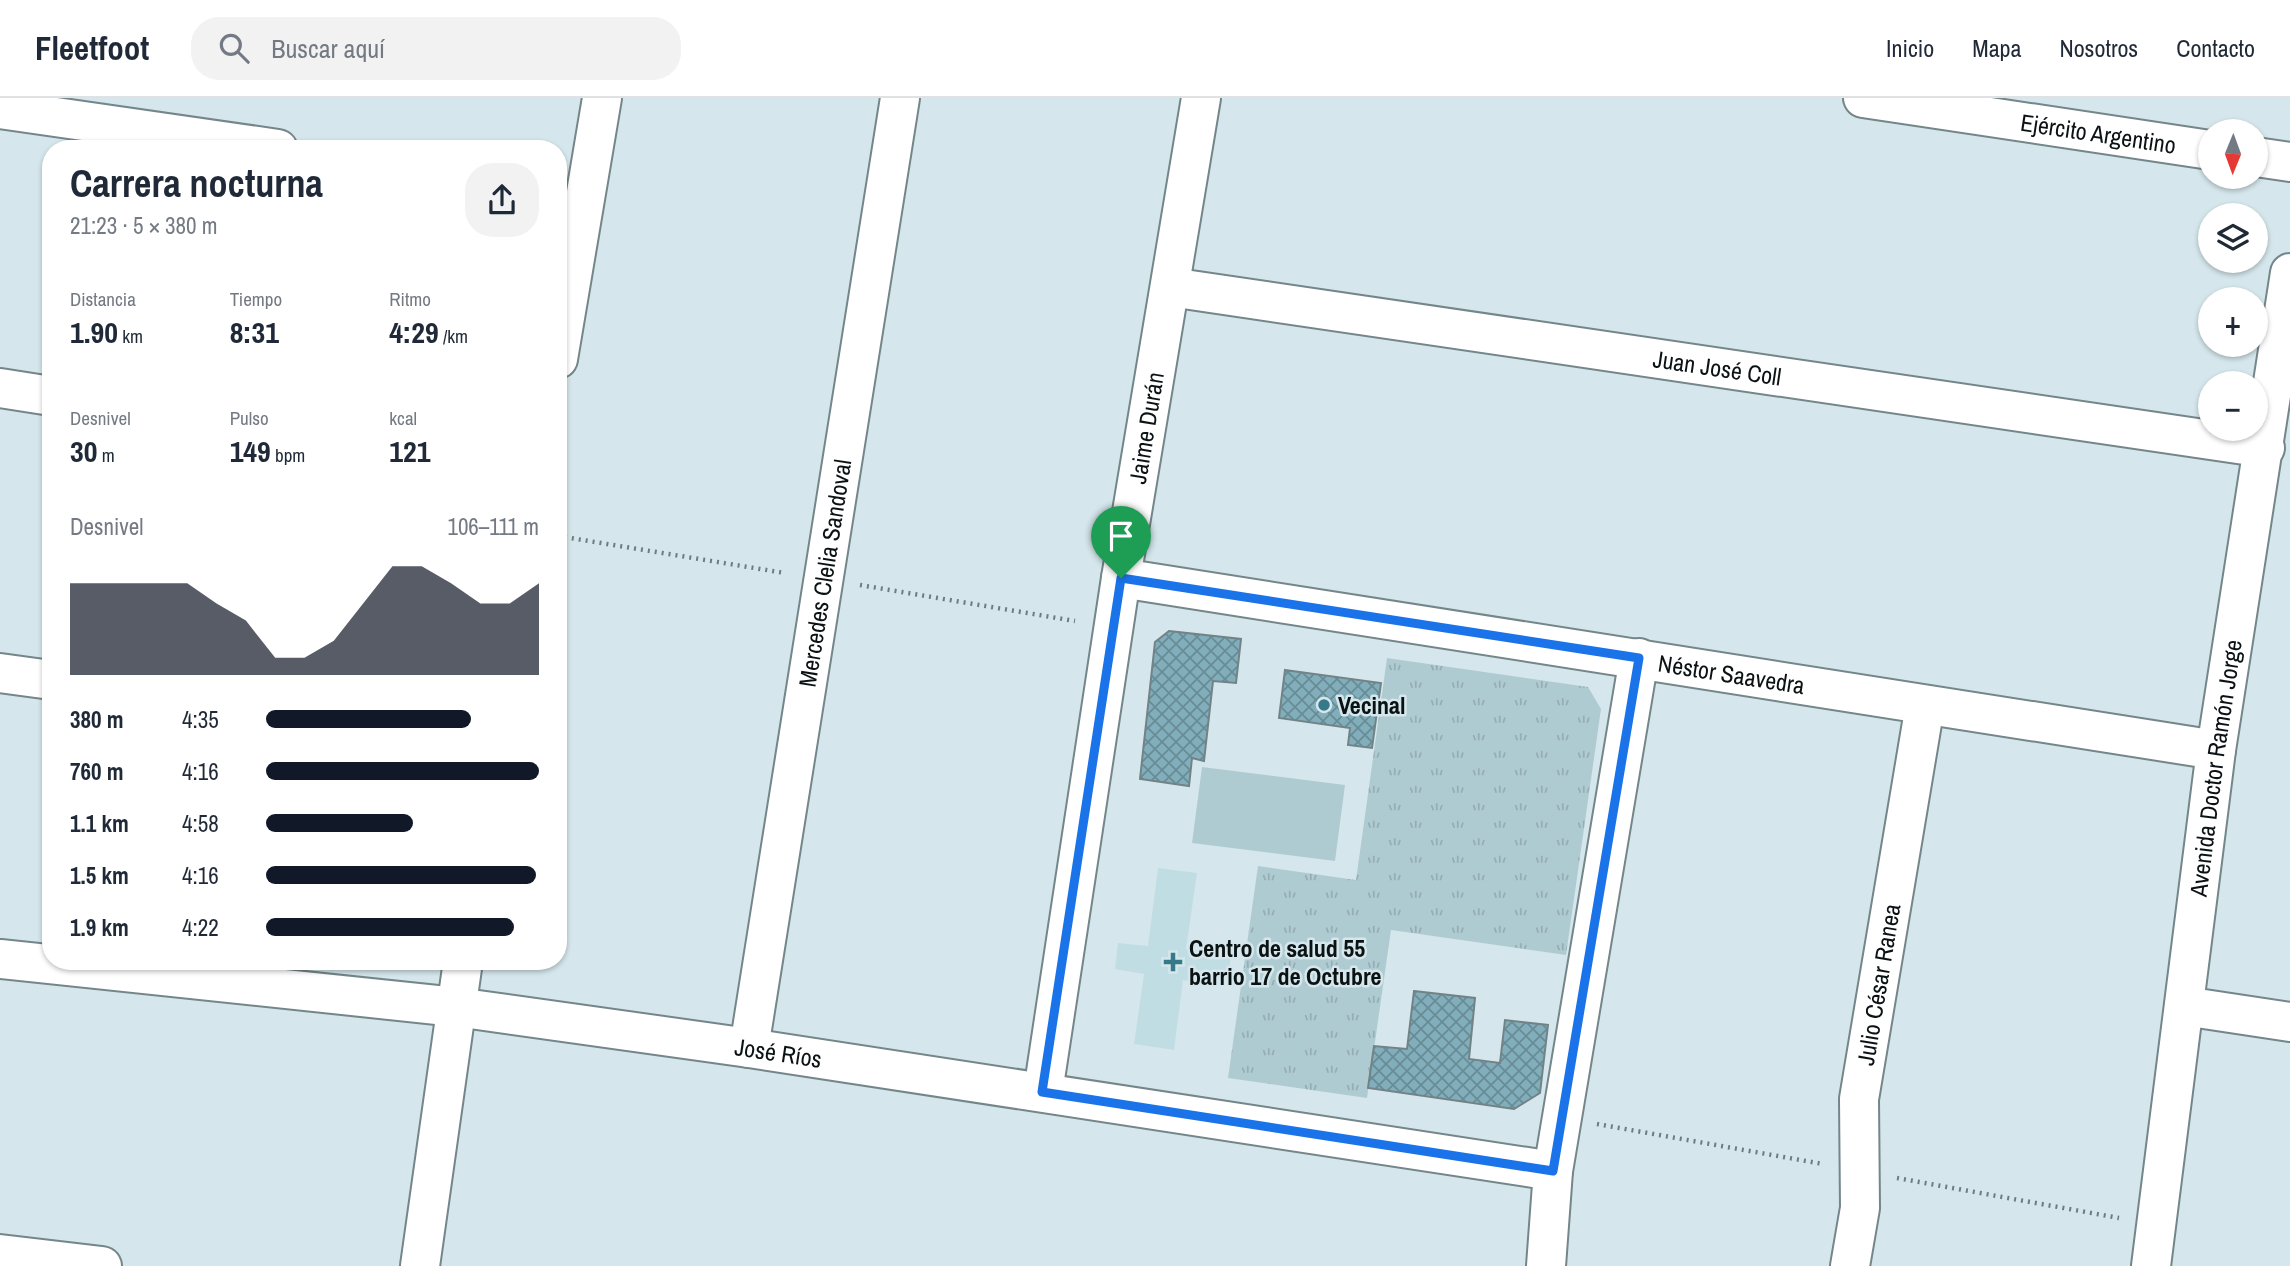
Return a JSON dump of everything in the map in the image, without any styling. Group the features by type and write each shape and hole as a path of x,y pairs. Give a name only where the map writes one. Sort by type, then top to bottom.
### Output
{"street":[{"path":"567,251 572,191 602,98"},
{"name":"Mercedes Clelia Sandoval","path":"749,1048 900,98"},
{"name":"Jaime Durán","path":"1042,1092 1121,578 1201,98"},
{"name":"Ejército Argentino","path":"1863,98 2198,148"},
{"path":"0,109 215,140"},
{"path":"2268,159 2290,162"},
{"name":"Avenida Doctor Ramón Jorge","path":"2151,1266 2216,750 2265,448 2290,272"},
{"name":"Juan José Coll","path":"1170,288 2265,448"},
{"path":"0,388 42,395"},
{"name":"Néstor Saavedra","path":"1121,578 2216,750"},
{"path":"1546,1266 1553,1171 1639,658"},
{"path":"0,673 42,679"},
{"name":"Julio César Ranea","path":"1850,1266 1860,1208 1859,1099 1925,705"},
{"name":"José Ríos","path":"0,959 42,963"},
{"name":"José Ríos","path":"104,970 456,1007 749,1048 1553,1171"},
{"path":"421,1266 462,970"},
{"path":"2185,1006 2290,1022"},
{"path":"0,1254 102,1266"}],"shaded area":[{"name":"Centro de salud 55 barrio 17 de Octubre","path":"1158,868 1197,873 1186,949 1231,955 1227,986 1183,980 1174,1050 1134,1044 1144,974 1115,969 1118,943 1148,946"}],"green space":[{"path":"1387,658 1588,687 1601,709 1566,955 1391,930 1367,1098 1228,1078 1258,866 1356,880"},
{"path":"1202,767 1345,785 1335,861 1192,843"}],"building":[{"path":"1169,631 1241,639 1236,683 1213,681 1204,761 1192,758 1189,786 1140,779 1155,642"},
{"path":"1285,670 1381,683 1372,748 1348,745 1350,728 1279,718"},
{"path":"1414,991 1475,998 1469,1059 1500,1063 1505,1020 1548,1025 1540,1093 1514,1109 1368,1088 1374,1046 1407,1049"}],"place":[{"name":"Vecinal","path":"1324,705"},
{"name":"Centro de salud 55 barrio 17 de Octubre","path":"1173,962"}],"route":[{"path":"1121,578 1639,658 1553,1171 1042,1092 1121,578"}]}
